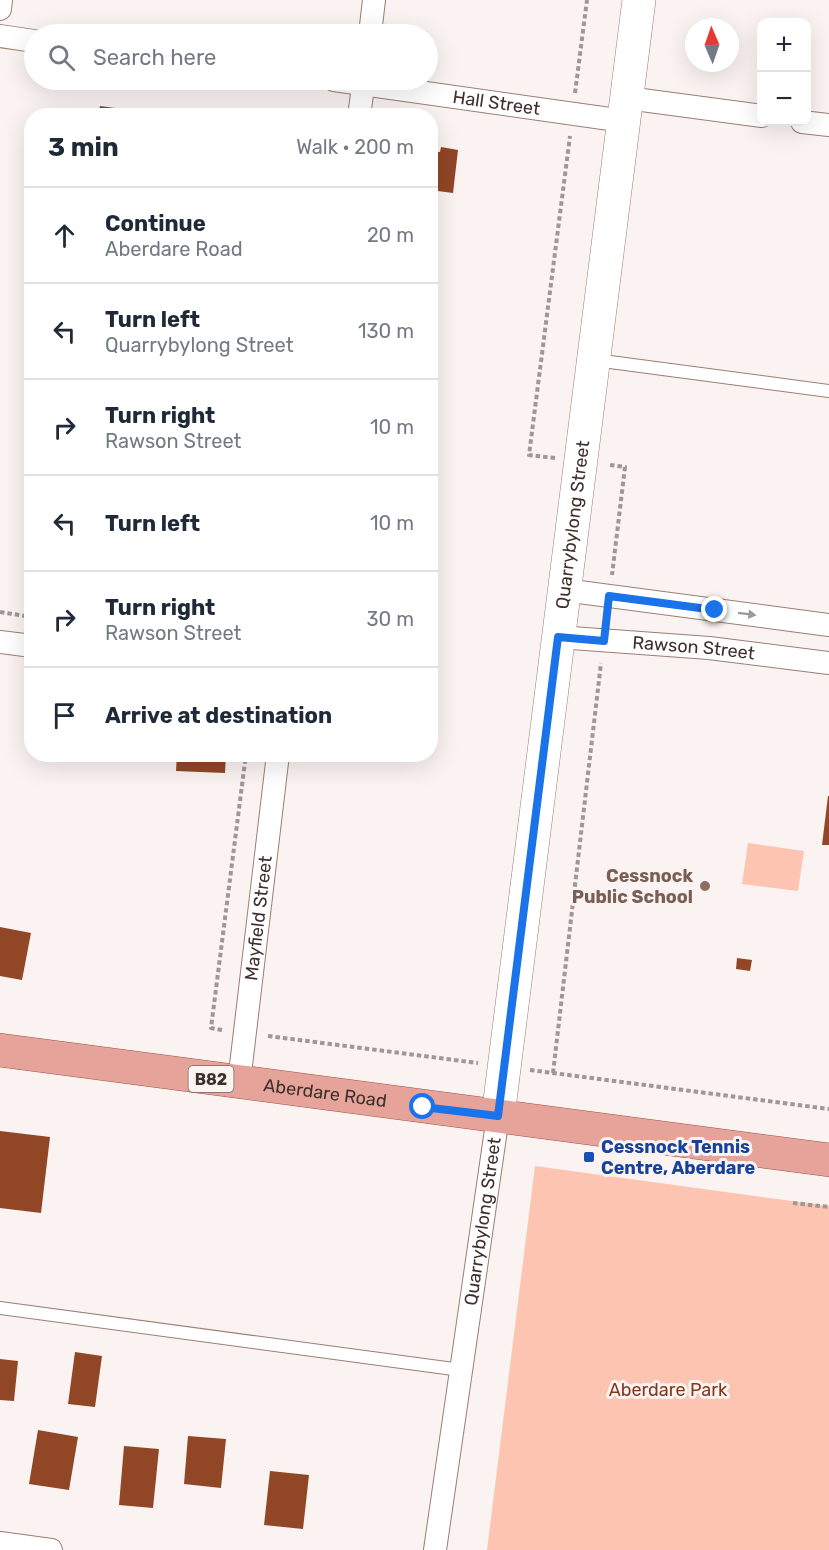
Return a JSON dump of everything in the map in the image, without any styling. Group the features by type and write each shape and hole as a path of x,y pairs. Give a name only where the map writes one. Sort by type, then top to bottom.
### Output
{"main road":[{"name":"Aberdare Road","path":"0,1050 829,1160"}],"street":[{"path":"0,9 1,0"},
{"path":"371,24 374,0"},
{"name":"Quarrybylong Street","path":"435,1550 498,1116 639,0"},
{"path":"0,36 24,40"},
{"name":"Hall Street","path":"438,89 625,109 757,116"},
{"path":"360,108 363,90"},
{"path":"811,123 829,125"},
{"name":"Rawson Street","path":"564,590 829,625"},
{"name":"Rawson Street","path":"558,637 709,648 829,663"},
{"path":"0,642 24,645"},
{"name":"Mayfield Street","path":"239,1082 277,762"},
{"path":"0,1543 51,1550"}],"lane":[{"path":"594,359 829,391"},
{"path":"0,1308 461,1370"}],"path":[{"path":"577,81 587,0"},
{"path":"530,455 569,141"},
{"path":"609,596 625,466"},
{"path":"0,612 24,616"},
{"path":"553,1073 604,641"},
{"path":"211,1028 245,762"},
{"path":"793,1203 829,1208"}],"green space":[{"path":"748,843 804,851 798,891 742,884"},
{"name":"Aberdare Park","path":"535,1166 829,1206 829,1550 487,1550"}],"building":[{"path":"441,147 458,150 453,193 438,191 438,152 440,152"},
{"path":"177,762 226,762 225,773 176,771"},
{"path":"828,796 829,845 822,845"},
{"path":"0,927 31,933 22,980 0,976"},
{"path":"737,958 752,960 750,971 736,969"},
{"path":"0,1131 50,1137 41,1213 0,1208"},
{"path":"75,1352 102,1356 95,1407 68,1404"},
{"path":"0,1359 18,1361 14,1401 0,1400"},
{"path":"38,1430 78,1437 69,1490 29,1484"},
{"path":"188,1436 226,1439 221,1488 184,1484"},
{"path":"124,1446 159,1449 153,1508 119,1505"},
{"path":"270,1471 309,1475 303,1529 264,1525"}],"place":[{"name":"Cessnock Public School","path":"705,886"},
{"name":"Cessnock Tennis Centre, Aberdare","path":"589,1157"}],"route":[{"path":"423,1107 498,1116 558,637 604,641 609,596 715,610"}]}
